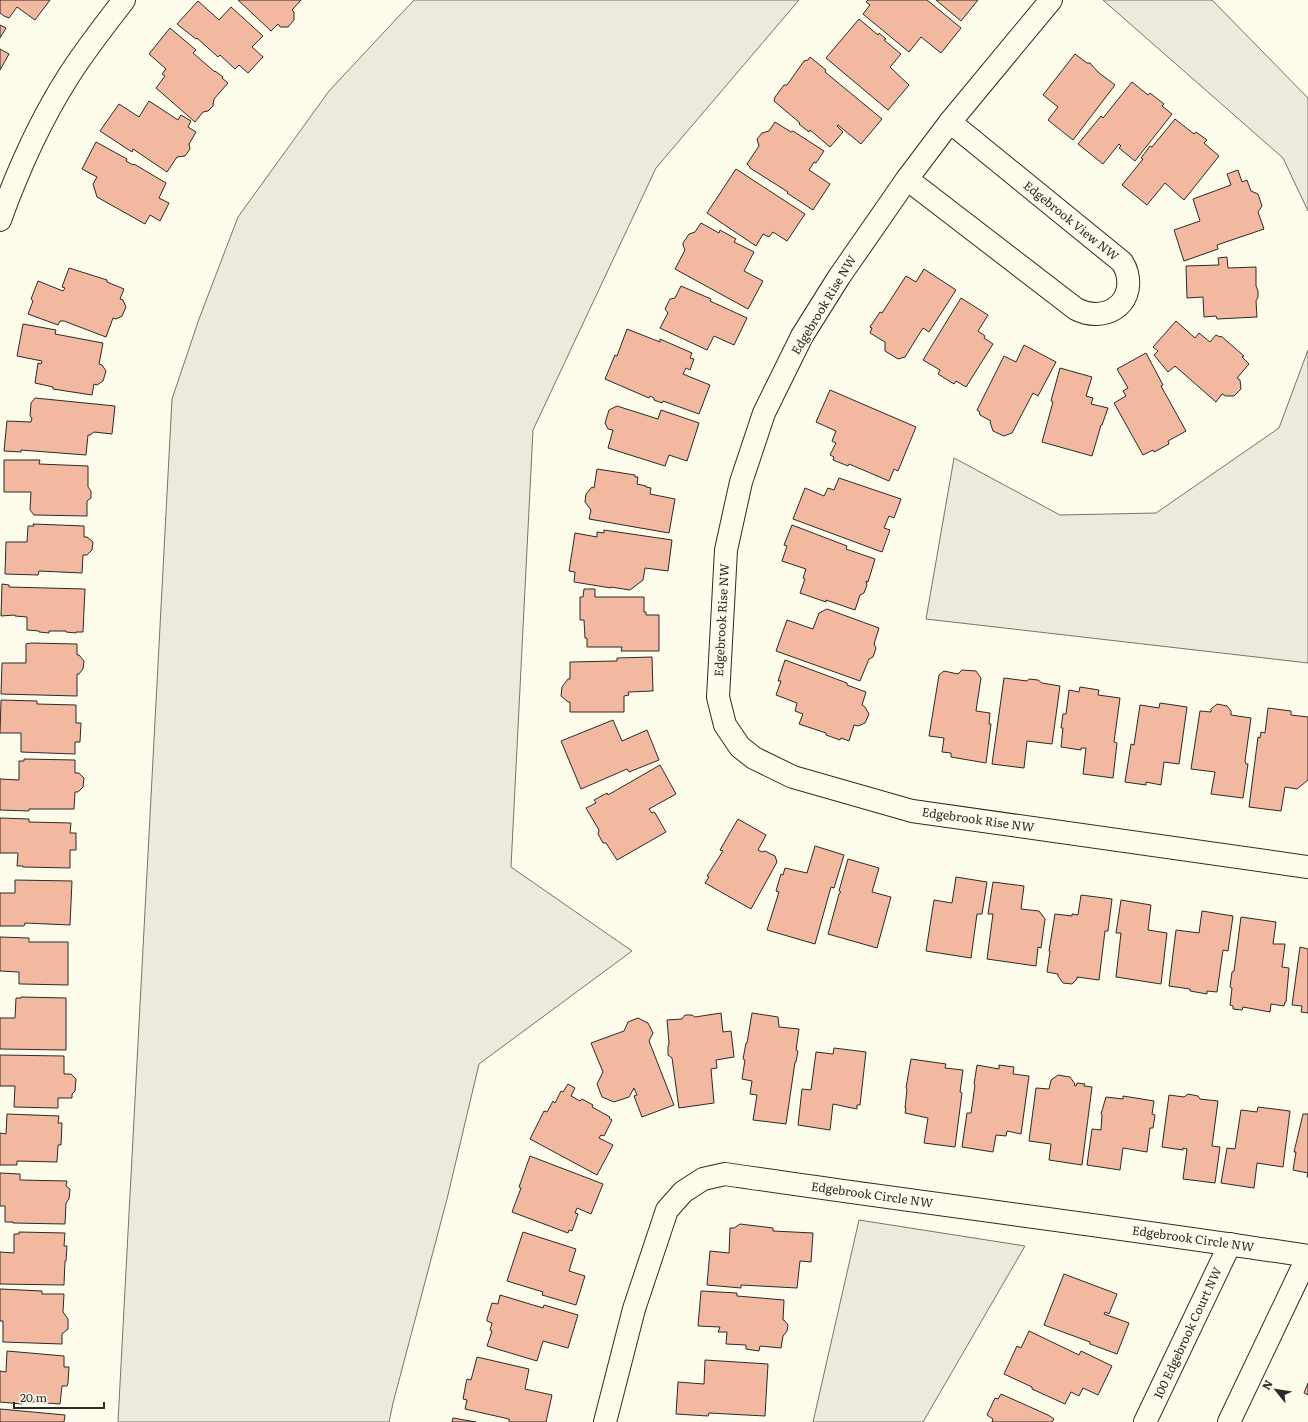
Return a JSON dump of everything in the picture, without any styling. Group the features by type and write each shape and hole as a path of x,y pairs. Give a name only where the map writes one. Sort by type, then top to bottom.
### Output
{"street":[{"path":"0,220 8,197 34,139 68,77 124,0"},
{"name":"Edgebrook Rise NW","path":"1051,0 950,122 839,277 802,336 764,413 741,482 726,550 718,697 725,725 740,747 760,762 793,776 912,811 1308,867"},
{"name":"Edgebrook View NW","path":"908,179 1076,309 1084,313 1094,315 1104,314 1113,310 1120,304 1126,294 1128,283 1127,272 1122,262 950,122"},
{"name":"Edgebrook Circle NW","path":"605,1422 634,1309 667,1210 683,1192 703,1179 725,1174 872,1196 980,1209 1308,1256"},
{"name":"100 Edgebrook Court NW","path":"1145,1422 1230,1244"},
{"path":"1229,1422 1308,1256"}],"shaded area":[{"path":"414,0 799,0 656,168 533,430 511,867 632,951 479,1064 447,1199 389,1422 118,1422 172,399 199,319 238,217 329,91"},
{"path":"1103,0 1212,0 1308,98 1308,211 1283,158"},
{"path":"1308,350 1308,663 926,619 954,458 1060,515 1156,513 1279,428"},
{"path":"859,1220 1025,1246 923,1422 813,1422"}],"building":[{"path":"0,0 50,0 35,20 17,7 9,18 4,16 0,13"},
{"path":"238,0 301,0 292,10 294,12 294,20 288,27 280,27 278,24 271,31"},
{"path":"868,0 927,0 961,28 941,53 921,37 909,52 863,14 870,5 866,2"},
{"path":"936,0 978,0 961,21"},
{"path":"198,1 219,20 231,7 263,36 252,47 263,57 248,73 239,65 235,69 220,55 218,57 197,38 196,39 177,24"},
{"path":"859,19 878,35 879,33 886,39 884,40 901,54 890,67 909,85 888,110 826,58"},
{"path":"0,25 6,28 0,38"},
{"path":"170,28 196,50 193,53 223,77 222,78 228,83 214,99 213,106 208,111 203,112 195,122 156,88 165,76 162,74 166,69 149,54"},
{"path":"0,49 9,54 0,70"},
{"path":"1075,54 1087,63 1090,63 1098,72 1115,85 1073,140 1048,120 1058,107 1043,95"},
{"path":"810,57 826,70 825,72 882,119 861,144 838,125 837,126 843,132 830,147 810,130 809,132 799,124 800,123 774,101 775,97 784,85 787,85 804,61 808,60"},
{"path":"1132,82 1148,95 1150,93 1164,104 1162,106 1172,114 1135,161 1119,148 1121,146 1119,144 1103,164 1078,144 1101,116 1103,118"},
{"path":"149,101 178,120 181,115 191,121 188,127 196,132 189,144 190,149 185,156 177,157 167,172 133,149 132,152 100,131 119,104 139,117"},
{"path":"1175,119 1194,134 1196,132 1207,140 1204,143 1219,156 1184,200 1165,183 1147,205 1122,185 1143,159 1141,158 1150,146 1152,147"},
{"path":"775,122 791,132 793,131 824,151 809,170 830,184 813,210 750,168 747,164 759,146 757,139 762,133 769,131"},
{"path":"96,142 127,159 126,161 133,165 134,164 166,183 159,198 169,203 160,221 150,215 145,224 97,197 93,184 97,177 82,169"},
{"path":"736,169 805,214 787,241 773,232 769,237 763,234 756,246 707,213"},
{"path":"1238,170 1242,182 1247,180 1251,191 1258,194 1262,206 1258,212 1264,229 1217,245 1218,249 1184,261 1174,230 1200,221 1193,199 1231,185 1227,174"},
{"path":"701,223 719,233 720,230 736,239 734,242 754,252 744,271 763,281 748,309 675,269 685,250 683,243 689,234 695,232"},
{"path":"1227,257 1228,268 1256,267 1256,286 1258,291 1256,301 1257,317 1217,319 1216,316 1204,317 1203,297 1187,298 1186,266 1219,265 1218,258"},
{"path":"69,268 107,280 107,282 124,289 120,299 123,300 126,307 122,316 116,319 113,318 106,337 64,321 60,321 58,325 28,314 33,301 31,299 38,281 63,291 65,288 62,287"},
{"path":"924,269 956,290 929,332 923,328 905,357 898,359 885,351 885,342 870,333 872,328 870,327 880,312 882,313 906,276 916,282"},
{"path":"681,286 711,299 710,301 747,318 734,345 714,336 707,350 660,328 668,313 665,309 670,299 675,298"},
{"path":"961,298 988,315 978,331 985,336 984,338 993,344 966,387 956,381 954,384 938,374 940,370 923,360"},
{"path":"1176,321 1195,338 1199,333 1210,342 1216,335 1221,336 1244,356 1242,357 1249,364 1237,378 1240,380 1241,389 1234,396 1226,396 1222,394 1216,402 1175,366 1168,372 1154,355 1158,351 1153,347"},
{"path":"23,324 56,330 55,334 103,343 99,364 102,365 106,371 103,381 97,385 94,384 92,395 53,389 53,387 35,383 38,363 41,364 42,361 17,356"},
{"path":"627,329 660,342 660,339 692,353 690,358 694,359 690,370 686,368 683,374 710,385 699,414 663,401 662,403 654,400 654,398 650,396 649,398 605,379 615,355 617,356"},
{"path":"1024,345 1056,362 1038,396 1033,393 1012,433 1004,436 993,431 991,421 980,415 979,411 977,410 1004,356 1016,362"},
{"path":"1146,353 1163,385 1161,386 1186,431 1168,441 1169,444 1154,452 1153,450 1143,455 1114,403 1126,396 1123,391 1128,388 1117,369"},
{"path":"1060,368 1092,377 1086,396 1093,398 1091,404 1108,408 1101,425 1092,456 1042,442 1053,402 1051,401"},
{"path":"830,390 916,427 898,471 894,469 889,481 849,464 848,466 833,460 834,457 830,455 836,443 832,441 836,431 816,422"},
{"path":"35,398 115,406 112,434 94,432 88,435 86,455 21,450 21,452 4,451 7,421 31,422 31,403"},
{"path":"617,406 658,419 661,410 699,423 687,461 669,455 665,466 608,448 613,430 608,429 605,423 609,410"},
{"path":"4,460 40,460 39,464 88,466 88,487 91,491 91,498 87,501 87,516 34,515 30,510 31,492 4,492"},
{"path":"597,469 635,475 635,477 638,477 637,484 651,488 650,494 675,499 669,533 589,519 591,510 585,502 586,494 592,487 594,488"},
{"path":"839,478 901,499 894,518 889,516 884,528 890,530 882,552 793,519 805,488 824,496 828,488 834,490"},
{"path":"33,524 84,526 84,537 87,537 93,542 92,550 87,555 83,555 82,573 39,571 38,575 5,574 6,542 27,542 28,526 34,526"},
{"path":"792,525 847,546 846,549 875,559 868,582 866,581 867,585 864,593 860,595 855,610 800,593 805,579 803,578 806,569 782,561 787,546 784,545"},
{"path":"604,530 672,540 668,571 645,568 643,580 630,590 574,582 575,572 569,571 575,533 597,537 597,532 604,533"},
{"path":"2,584 9,585 9,587 85,589 83,632 76,633 66,631 49,631 49,633 27,630 27,617 15,615 1,616"},
{"path":"584,589 595,589 595,597 644,597 644,612 646,612 646,615 659,615 659,651 621,651 622,647 587,647 584,620 580,620 580,597 583,597"},
{"path":"827,609 879,628 874,644 876,648 873,657 869,659 860,681 776,651 787,620 813,629 819,613"},
{"path":"26,644 77,644 77,655 79,655 84,661 83,669 79,674 77,674 77,696 1,694 2,663 26,663"},
{"path":"652,657 653,691 628,692 629,695 624,696 624,712 570,712 570,702 561,696 562,687 568,679 570,679 570,662 617,661 617,658"},
{"path":"785,660 847,683 847,685 866,692 862,705 869,714 865,723 858,726 854,725 849,741 841,738 840,740 826,735 826,733 799,724 803,714 795,711 797,703 776,695 781,681 778,681"},
{"path":"962,670 976,671 981,678 976,711 990,713 989,724 991,724 986,763 951,757 951,753 942,752 944,738 929,736 939,675 944,671 958,674"},
{"path":"1004,678 1027,681 1029,679 1038,680 1042,683 1060,686 1052,744 1027,741 1024,768 992,764"},
{"path":"1080,687 1099,690 1098,695 1120,698 1114,742 1117,743 1113,778 1083,774 1086,748 1081,748 1081,750 1061,747 1063,728 1061,728 1063,714 1066,714 1069,690 1079,692"},
{"path":"1,700 37,701 37,704 76,705 76,723 81,723 80,742 75,742 75,754 21,752 21,733 0,733"},
{"path":"1160,703 1187,707 1179,764 1164,762 1161,785 1146,782 1146,785 1125,782 1131,744 1134,745 1140,705 1159,708"},
{"path":"1217,704 1227,706 1231,711 1231,715 1251,718 1245,761 1246,764 1248,764 1243,798 1211,794 1215,772 1191,769 1200,711 1211,712 1211,709"},
{"path":"1268,708 1291,711 1291,715 1308,717 1308,780 1297,789 1285,787 1281,811 1249,807 1258,737 1260,738 1261,732 1265,733"},
{"path":"613,720 622,741 647,730 659,760 629,772 627,769 581,789 561,741"},
{"path":"24,759 75,760 75,773 79,773 84,778 83,787 78,792 75,792 74,809 29,809 29,811 0,810 0,779 19,780 19,761 24,761"},
{"path":"660,765 676,794 649,809 652,813 655,813 666,832 617,860 606,843 603,843 598,834 599,830 586,808 596,803 594,800 607,793 608,795"},
{"path":"0,818 29,819 29,822 71,823 70,833 76,833 76,850 70,850 70,868 17,866 18,853 0,853"},
{"path":"738,819 766,835 758,850 762,852 765,851 775,856 777,862 751,909 705,883 709,877 707,876 723,851 720,850"},
{"path":"815,846 844,855 834,888 831,887 815,944 767,930 779,892 776,891 781,874 783,875 785,868 807,873"},
{"path":"848,859 879,868 872,892 891,897 877,948 828,934 839,894 841,892 839,891"},
{"path":"956,877 987,882 982,914 977,914 971,958 926,951 934,900 952,903"},
{"path":"15,880 72,881 70,925 25,923 24,926 0,926 0,893 15,893"},
{"path":"993,882 1024,886 1021,909 1039,911 1045,919 1041,948 1038,947 1036,966 987,959 993,914 988,914"},
{"path":"1081,895 1112,899 1108,931 1105,931 1099,980 1077,977 1072,984 1063,983 1058,974 1047,972 1055,914 1072,916 1072,914 1078,915"},
{"path":"1121,900 1151,905 1148,930 1167,933 1161,984 1116,977 1121,933 1116,933"},
{"path":"1202,911 1233,916 1228,951 1223,950 1217,992 1207,991 1207,994 1190,991 1190,989 1169,986 1176,930 1199,933"},
{"path":"1241,917 1276,922 1273,944 1285,944 1282,967 1289,968 1286,1002 1284,1006 1271,1004 1270,1012 1243,1007 1242,1010 1233,1009 1233,1006 1230,1005 1232,988 1230,987 1232,972 1234,971"},
{"path":"0,937 29,938 29,942 68,942 68,985 19,984 19,972 0,971"},
{"path":"1300,947 1308,949 1308,1013 1301,1012 1302,1006 1292,1005"},
{"path":"16,998 66,998 66,1050 0,1049 0,1018 15,1018"},
{"path":"721,1013 723,1032 731,1031 734,1057 716,1060 717,1068 711,1069 714,1103 679,1108 672,1058 668,1055 669,1043 667,1020 682,1019 685,1015 692,1015 695,1017"},
{"path":"752,1013 778,1017 779,1027 799,1029 796,1050 798,1051 786,1124 753,1120 757,1095 750,1094 752,1081 742,1079 745,1060 743,1059"},
{"path":"638,1018 648,1023 653,1033 649,1041 674,1105 642,1117 634,1096 637,1095 634,1088 629,1097 614,1102 602,1097 597,1084 603,1072 591,1043 624,1031 628,1022"},
{"path":"834,1048 866,1052 860,1105 857,1105 857,1109 833,1104 830,1130 798,1125 802,1089 811,1090 816,1052 833,1054"},
{"path":"0,1055 64,1056 64,1074 71,1074 76,1079 75,1091 72,1094 72,1098 58,1098 58,1108 14,1107 15,1086 0,1086"},
{"path":"911,1059 946,1064 945,1068 963,1070 960,1092 962,1093 955,1147 924,1143 928,1118 905,1113 906,1088"},
{"path":"977,1065 999,1069 999,1065 1014,1067 1013,1074 1029,1076 1021,1134 1007,1131 1006,1136 996,1135 993,1152 962,1147 967,1113 971,1113"},
{"path":"1058,1075 1070,1077 1076,1086 1077,1083 1092,1087 1082,1165 1049,1160 1051,1144 1029,1141 1036,1088 1049,1089 1051,1080"},
{"path":"568,1084 575,1088 571,1096 580,1101 582,1099 593,1105 592,1107 610,1117 609,1118 612,1120 604,1136 601,1135 599,1138 613,1145 597,1175 530,1139 544,1111 547,1112 553,1101 555,1103 561,1091 563,1092"},
{"path":"1188,1094 1198,1096 1200,1099 1218,1101 1212,1146 1220,1147 1215,1183 1183,1179 1187,1149 1183,1148 1183,1150 1162,1147 1169,1095 1184,1097"},
{"path":"1123,1096 1154,1101 1152,1114 1155,1115 1153,1128 1150,1128 1147,1152 1123,1148 1120,1170 1087,1165 1092,1129 1101,1130 1101,1114 1106,1097 1123,1099"},
{"path":"1258,1107 1290,1111 1283,1167 1257,1163 1254,1188 1221,1183 1227,1148 1235,1149 1241,1110 1257,1112"},
{"path":"7,1114 59,1116 58,1123 62,1123 61,1145 58,1145 57,1162 17,1161 17,1165 0,1165 0,1133 6,1134"},
{"path":"1303,1114 1308,1114 1308,1173 1293,1170 1296,1152 1294,1152"},
{"path":"530,1156 603,1184 591,1214 577,1208 575,1213 578,1214 572,1231 569,1230 568,1233 512,1212 521,1188 519,1187"},
{"path":"0,1173 20,1174 20,1180 67,1181 66,1186 70,1189 69,1199 66,1203 65,1224 5,1222 5,1206 0,1206"},
{"path":"740,1224 773,1228 773,1231 813,1233 811,1262 800,1261 797,1288 741,1285 741,1288 707,1285 710,1251 729,1253 730,1228 734,1228"},
{"path":"19,1232 65,1233 64,1246 67,1246 64,1285 0,1284 0,1252 14,1253 14,1234 19,1234"},
{"path":"523,1232 576,1249 569,1271 585,1276 576,1305 542,1295 543,1292 507,1281"},
{"path":"1064,1274 1117,1294 1109,1314 1105,1312 1104,1314 1129,1323 1117,1354 1044,1325"},
{"path":"0,1289 42,1291 42,1294 64,1294 63,1312 68,1319 68,1329 62,1334 62,1344 3,1342 3,1321 0,1321"},
{"path":"701,1291 737,1293 737,1296 784,1300 783,1320 788,1325 787,1331 783,1336 781,1348 760,1346 759,1351 746,1349 746,1345 726,1344 727,1332 718,1332 720,1327 698,1326"},
{"path":"500,1295 543,1308 544,1305 578,1315 568,1348 543,1341 537,1361 487,1346 492,1331 490,1330 492,1323 487,1321 487,1319 492,1303 498,1304"},
{"path":"1029,1331 1079,1355 1081,1351 1112,1366 1098,1395 1083,1388 1079,1396 1071,1392 1065,1404 1004,1374 1017,1346 1021,1348"},
{"path":"7,1351 64,1356 64,1367 69,1367 68,1383 67,1386 62,1386 60,1404 22,1401 22,1404 0,1402 0,1371 6,1372"},
{"path":"477,1357 529,1369 525,1389 552,1395 546,1422 509,1422 509,1419 465,1409 467,1400 463,1399 466,1383 467,1379 471,1380"},
{"path":"705,1360 768,1364 765,1416 709,1413 708,1416 676,1414 678,1382 704,1384"},
{"path":"1308,1383 1308,1395 1304,1393"},
{"path":"1001,1394 1054,1419 1052,1422 992,1422 993,1419 987,1415 995,1398 998,1399"},
{"path":"0,1409 65,1415 64,1422 0,1422"},
{"path":"453,1418 476,1422 452,1422"}]}
